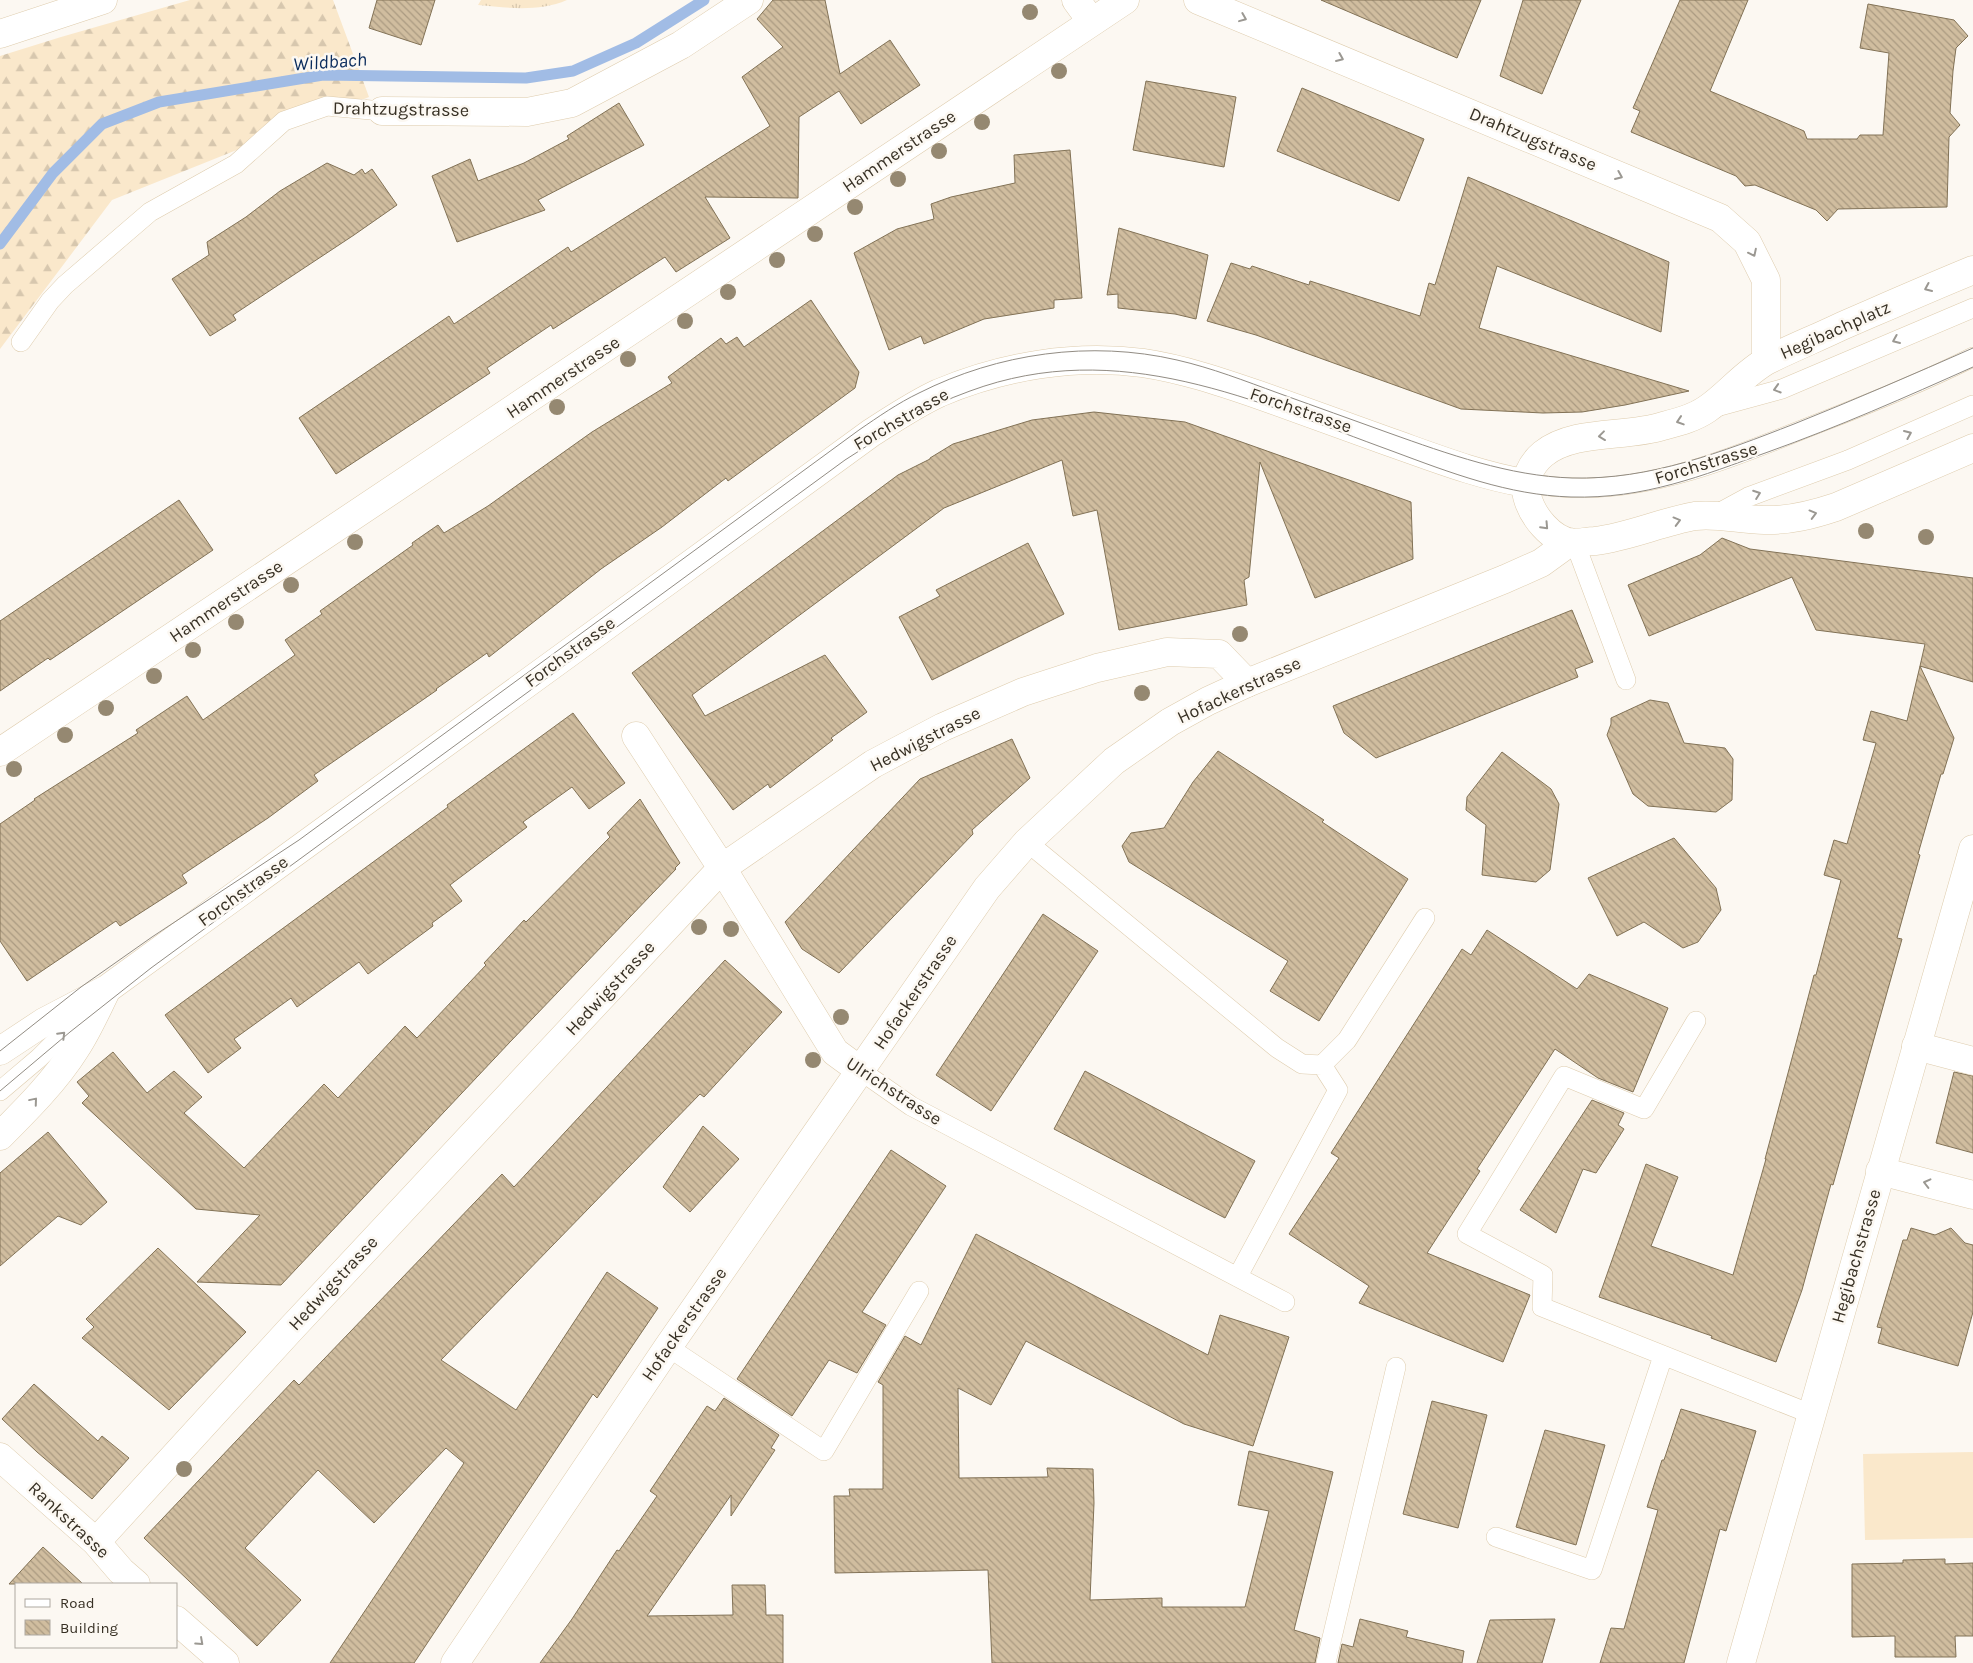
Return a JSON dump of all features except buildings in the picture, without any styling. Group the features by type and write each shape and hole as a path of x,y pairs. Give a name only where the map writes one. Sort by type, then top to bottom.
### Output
{"main road":[{"path":"0,34 103,0"},
{"name":"Drahtzugstrasse","path":"382,111 527,112 572,103 681,45 749,0"},
{"path":"1076,0 1092,22"},
{"name":"Hammerstrasse","path":"0,752 1125,0"},
{"name":"Drahtzugstrasse","path":"1198,0 1720,218 1747,242 1766,280 1766,361"},
{"name":"Hegibachplatz","path":"1525,483 1532,468 1542,455 1557,445 1575,439 1650,431 1688,418 1708,409 1739,380 1766,361 1935,285 1973,270"},
{"name":"Forchstrasse","path":"0,1051 44,1022 107,989 859,441 928,398 977,379 1020,367 1079,361 1142,363 1177,370 1226,384 1458,465 1505,480 1525,483"},
{"path":"1525,483 1528,499 1534,513 1551,532 1573,542 1601,540 1696,516 1764,520 1788,519 1813,514 1836,507 1973,448"},
{"path":"1944,462 1973,469"},
{"name":"Hofackerstrasse","path":"455,1663 668,1347 987,888 1027,842 1114,761 1170,722 1208,701 1247,683 1505,579 1541,563 1573,542"},
{"name":"Hedwigstrasse","path":"96,1542 289,1331 722,868 873,764 943,728 1022,692 1097,668 1167,652 1220,654 1247,683"},
{"name":"Ulrichstrasse","path":"636,736 722,868 835,1052 861,1071"},
{"name":"Hegibachstrasse","path":"1741,1663 1916,1046 1969,878 1973,850"},
{"name":"Forchstrasse","path":"0,1136 25,1111 77,1048 107,989"},
{"path":"1916,1046 1973,1061"},
{"path":"1880,1171 1973,1195"},
{"name":"Rankstrasse","path":"0,1457 96,1542 121,1571 135,1583"},
{"path":"178,1622 224,1663"}],"lane":[{"name":"Drahtzugstrasse","path":"21,342 50,301 65,285 150,212 236,164 284,121 326,106 382,111"},
{"name":"Hegibachplatz","path":"1708,409 1782,389 1973,308"},
{"name":"Forchstrasse","path":"1525,483 1570,488 1599,487 1638,483 1678,475 1719,462 1839,415 1973,357"},
{"path":"1713,516 1748,497 1848,460 1973,405"},
{"path":"1573,542 1626,680"},
{"path":"1027,842 1277,1048 1302,1064 1322,1065 1347,1040 1425,918"},
{"name":"Forchstrasse","path":"0,1091 39,1058 107,989"},
{"path":"1696,1021 1644,1109 1564,1076 1467,1234 1543,1276 1542,1307 1811,1414"},
{"path":"1238,1276 1338,1090 1322,1065"},
{"name":"Ulrichstrasse","path":"861,1071 911,1106 1238,1276 1284,1302"},
{"path":"668,1347 824,1451 919,1291"},
{"path":"1496,1537 1592,1570 1663,1356"},
{"path":"1326,1663 1396,1367"}],"green space":[{"path":"190,0 333,0 369,97 112,200 0,349 0,56"},
{"path":"481,0 567,0 546,6 523,8 478,5"},
{"path":"1973,1452 1973,1538 1865,1540 1863,1454"}],"waterway":[{"name":"Wildbach","path":"0,244 53,173 102,124 159,102 323,75 526,78 573,71 636,43 704,0"}],"tram line":[{"path":"0,1051 81,987 152,937 299,840 859,430 903,401 949,379 981,368 1045,354 1078,351 1112,351 1144,354 1190,363 1241,379 1411,441 1479,463 1525,473 1572,478 1629,474 1658,469 1713,454 1839,406 1973,348"},
{"path":"0,1091 70,1032 151,968 845,460 890,431 953,397 1025,376 1079,370 1133,373 1185,382 1237,396 1480,482 1548,495 1598,497 1648,490 1696,477 1846,422 1973,367"}]}
